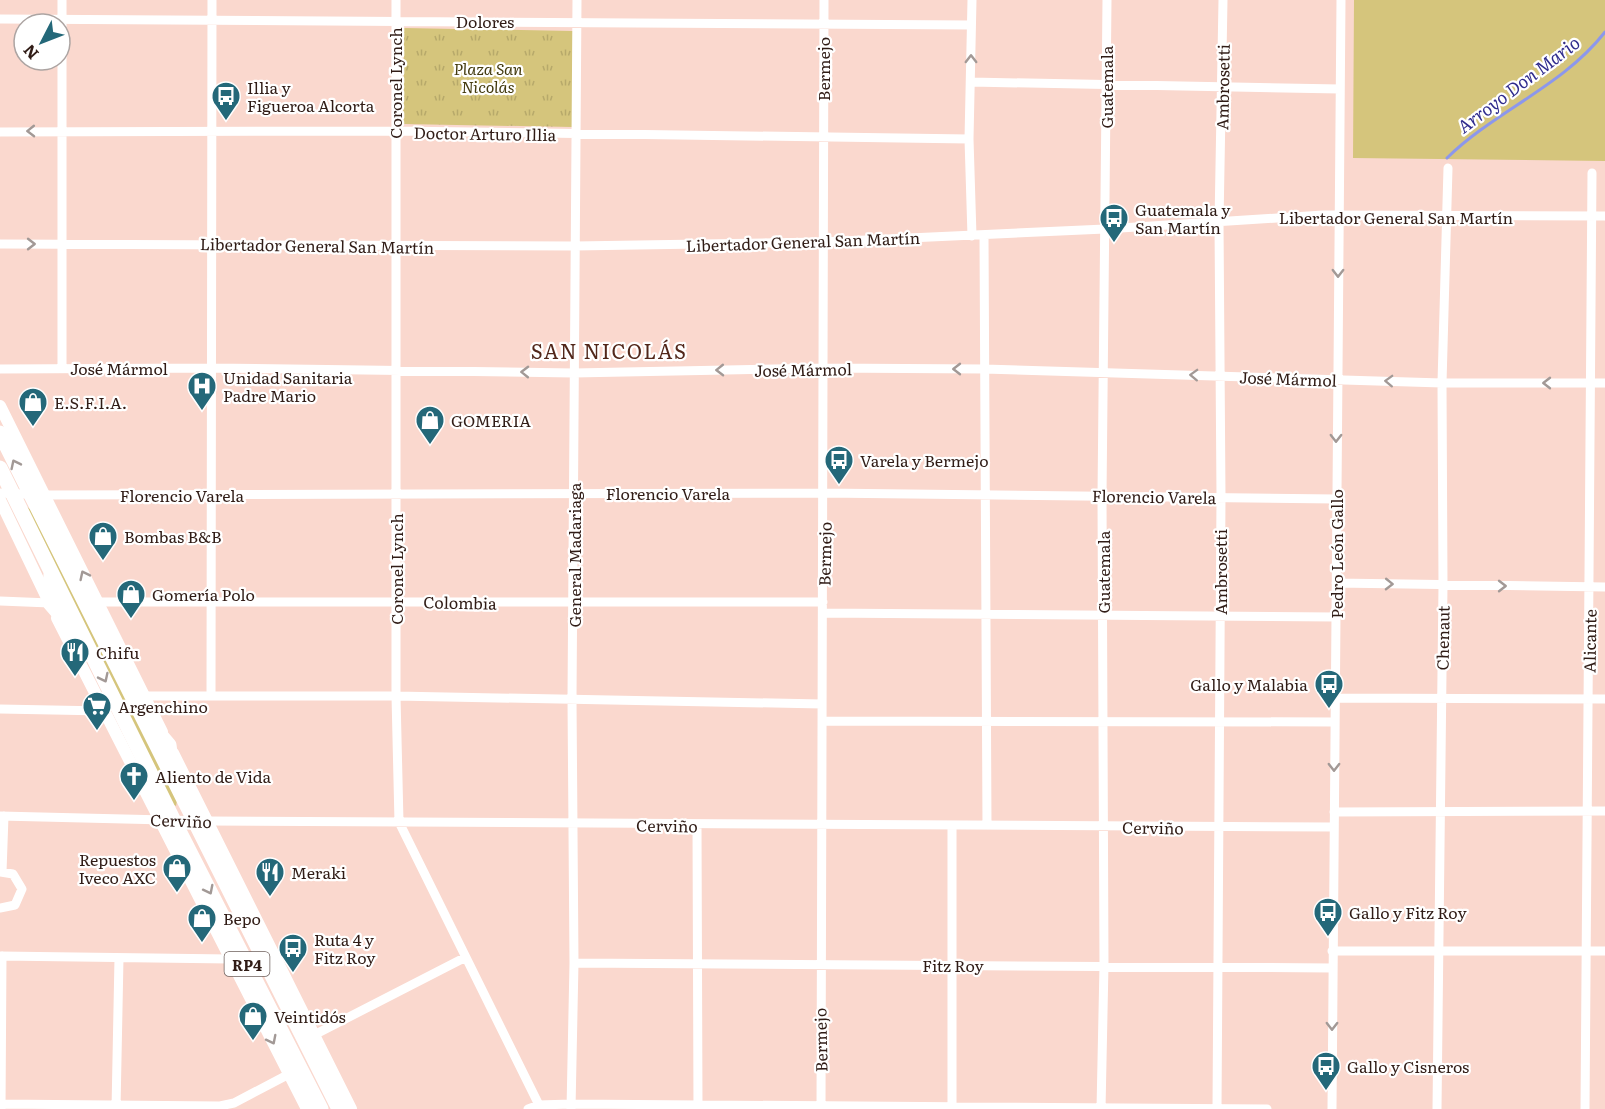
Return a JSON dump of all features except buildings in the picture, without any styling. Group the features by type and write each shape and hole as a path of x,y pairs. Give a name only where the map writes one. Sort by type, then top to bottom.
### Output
{"main road":[{"name":"RP4","path":"0,433 30,495 140,700 174,782 200,821 309,1037 340,1109"},
{"name":"RP4","path":"0,468 4,496 51,570 89,647 167,819 294,1071 321,1109"},
{"path":"51,570 50,603 89,647"},
{"path":"140,700 169,745 174,782"},
{"path":"200,821 260,928"},
{"path":"309,1037 331,1069 340,1109"}],"street":[{"path":"211,694 212,0"},
{"name":"Coronel Lynch","path":"396,0 396,696 399,822 464,958 539,1105"},
{"name":"General Madariaga","path":"571,1106 574,963 572,699 577,0"},
{"name":"Bermejo","path":"821,1108 824,0"},
{"path":"972,0 969,139 972,236"},
{"name":"Guatemala","path":"1101,1108 1105,722 1102,496 1107,0"},
{"name":"Ambrosetti","path":"1217,1109 1221,497 1219,222 1223,0"},
{"name":"Pedro León Gallo","path":"1332,1109 1341,0"},
{"name":"Dolores","path":"72,19 971,25"},
{"path":"62,72 62,368"},
{"path":"971,82 1341,89"},
{"name":"Doctor Arturo Illia","path":"0,132 61,130 395,131 969,139"},
{"name":"Chenaut","path":"1437,1109 1443,585 1442,383 1448,168"},
{"name":"Alicante","path":"1585,1109 1588,951 1587,699 1590,587 1592,173"},
{"name":"Libertador General San Martín","path":"0,244 575,246 822,242 984,236 1338,214 1446,217 1605,216"},
{"path":"984,236 987,825"},
{"name":"José Mármol","path":"0,369 211,368 574,373 824,368 984,369 1442,383 1605,383"},
{"path":"0,406 97,602 140,700 211,694 822,704"},
{"name":"Florencio Varela","path":"4,496 824,493 1336,499"},
{"path":"4,496 50,603 105,711 167,819 230,959 294,1071 307,1109"},
{"path":"1336,583 1605,587"},
{"path":"0,601 50,603"},
{"name":"Colombia","path":"97,602 823,602"},
{"path":"823,613 1335,617"},
{"path":"1335,698 1605,699"},
{"path":"0,709 105,711"},
{"path":"823,721 1334,722"},
{"path":"169,745 200,821"},
{"path":"1334,812 1605,811"},
{"path":"0,908 15,905 22,889 18,878 1,872 2,816"},
{"name":"Cerviño","path":"2,816 200,821 1333,827"},
{"path":"697,825 698,1107"},
{"path":"952,826 952,1107"},
{"path":"260,928 309,1037 464,958"},
{"path":"1332,951 1605,951"},
{"path":"230,959 1,956 1,1106 226,1106 294,1071"},
{"path":"116,1107 119,958"},
{"name":"Fitz Roy","path":"574,963 1332,968"},
{"path":"331,1069 351,1109"},
{"path":"528,1109 539,1105 1267,1109"}],"green space":[{"path":"1354,0 1605,0 1605,161 1353,158"},
{"name":"Plaza San Nicolás","path":"404,28 573,31 572,127 403,124"},
{"path":"26,506 31,510 177,801 176,806 172,804"}],"waterway":[{"name":"Arroyo Don Mario","path":"1447,158 1486,126 1569,68 1605,32"}],"place":[{"name":"Illia y Figueroa Alcorta","path":"226,122"},
{"name":"Guatemala y San Martín","path":"1114,244"},
{"name":"Unidad Sanitaria Padre Mario","path":"202,412"},
{"name":"E.S.F.I.A.","path":"33,428"},
{"name":"GOMERIA","path":"430,446"},
{"name":"Varela y Bermejo","path":"839,486"},
{"name":"Bombas B&B","path":"103,562"},
{"name":"Gomería Polo","path":"131,620"},
{"name":"Chifu","path":"75,678"},
{"name":"Gallo y Malabia","path":"1329,710"},
{"name":"Argenchino","path":"97,732"},
{"name":"Aliento de Vida","path":"134,802"},
{"name":"Repuestos Iveco AXC","path":"177,894"},
{"name":"Meraki","path":"270,898"},
{"name":"Gallo y Fitz Roy","path":"1328,938"},
{"name":"Bepo","path":"202,944"},
{"name":"Ruta 4 y Fitz Roy","path":"293,974"},
{"name":"Veintidós","path":"253,1042"},
{"name":"Gallo y Cisneros","path":"1326,1092"}],"district":[{"name":"SAN NICOLÁS","path":"609,350"}]}
